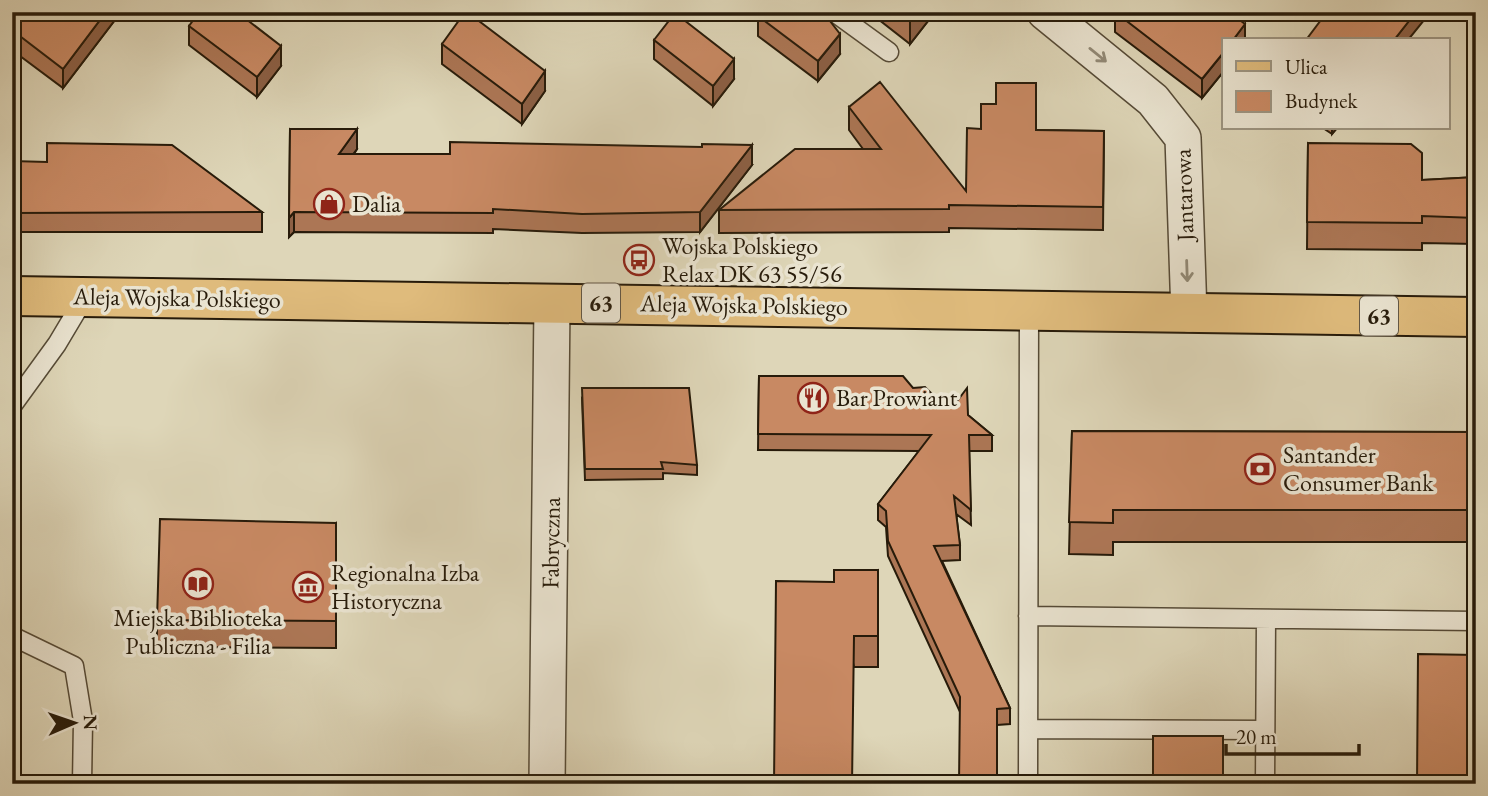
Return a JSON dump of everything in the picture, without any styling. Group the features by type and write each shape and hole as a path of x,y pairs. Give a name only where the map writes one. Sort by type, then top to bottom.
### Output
{"main road":[{"name":"Aleja Wojska Polskiego","path":"12,296 1476,317"}],"street":[{"name":"Jantarowa","path":"1045,12 1153,100 1183,138 1189,314"},
{"name":"Fabryczna","path":"547,784 552,303"}],"lane":[{"path":"834,12 889,52"},
{"path":"12,406 57,344 85,297"},
{"path":"1028,784 1029,310"},
{"path":"1028,616 1476,621"},
{"path":"1265,784 1266,619"},
{"path":"12,636 74,666 83,721 82,784"},
{"path":"1029,729 1265,730"}],"building":[{"path":"12,12 106,12 63,69 12,30"},
{"path":"199,12 237,12 281,46 257,77 189,26"},
{"path":"465,12 545,71 522,104 442,44"},
{"path":"761,12 823,12 840,34 818,61 758,16"},
{"path":"1115,12 1229,12 1245,24 1234,38 1222,38 1222,54 1202,79"},
{"path":"1327,12 1416,12 1396,38 1308,38"},
{"path":"675,13 734,59 713,86 654,40"},
{"path":"880,82 966,191 967,128 981,129 981,104 996,104 996,83 1036,83 1036,130 1104,131 1103,207 949,205 949,209 719,210 795,149 881,149 849,107"},
{"path":"290,129 357,129 339,154 450,154 450,142 702,147 702,144 752,145 700,212 582,214 493,209 493,213 294,212 289,218"},
{"path":"47,143 172,145 262,212 12,213 12,161 47,162"},
{"path":"1308,143 1411,144 1422,153 1422,180 1476,177 1476,218 1422,216 1422,223 1307,222"},
{"path":"759,376 903,376 913,388 925,387 939,401 955,404 967,388 968,415 992,435 969,435 971,510 954,496 960,545 934,546 1010,708 997,709 997,784 959,784 960,697 888,541 886,511 878,504 931,435 758,434"},
{"path":"582,388 689,388 697,465 661,462 663,469 585,469"},
{"path":"1072,431 1476,432 1476,510 1113,510 1113,523 1069,522"},
{"path":"160,519 336,523 336,621 157,620"},
{"path":"834,570 878,570 878,636 854,636 852,784 774,784 776,581 834,582"},
{"path":"1418,654 1476,655 1476,784 1417,784"},
{"path":"1153,736 1223,736 1223,784 1153,784"}],"place":[{"name":"Dalia","path":"329,204"},
{"name":"Wojska Polskiego Relax DK 63 55/56","path":"639,260"},
{"name":"Bar Prowiant","path":"813,398"},
{"name":"Santander Consumer Bank","path":"1260,469"},
{"name":"Miejska Biblioteka Publiczna - Filia","path":"198,584"},
{"name":"Regionalna Izba Historyczna","path":"308,587"}]}
